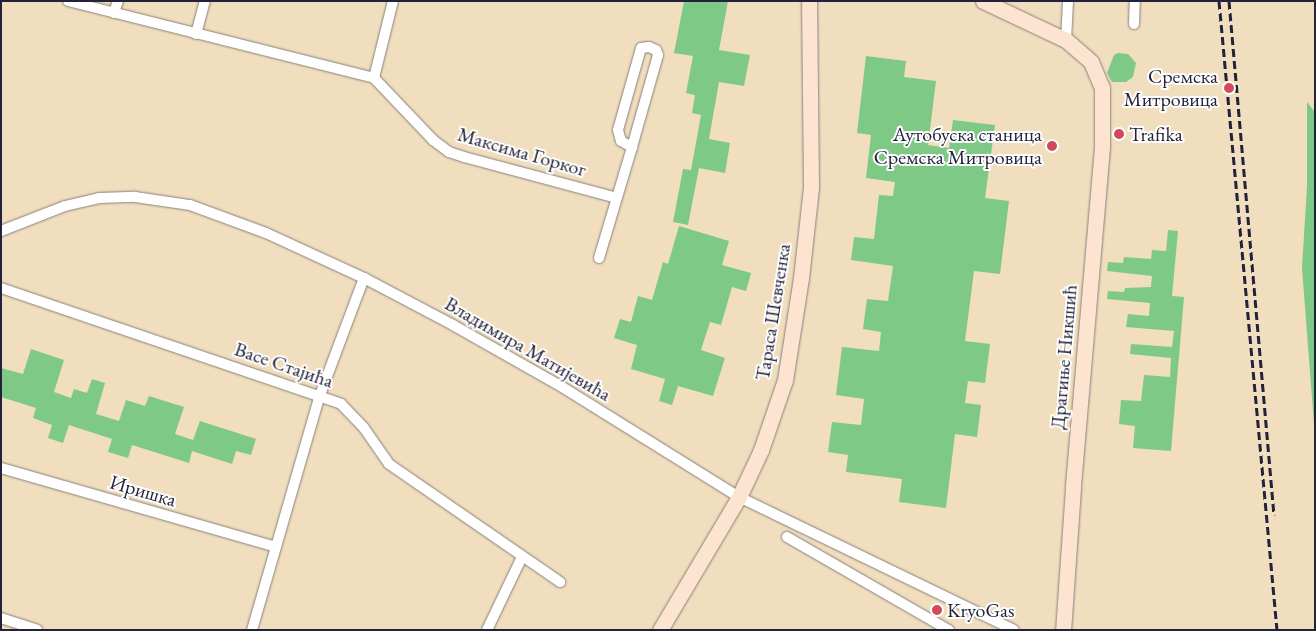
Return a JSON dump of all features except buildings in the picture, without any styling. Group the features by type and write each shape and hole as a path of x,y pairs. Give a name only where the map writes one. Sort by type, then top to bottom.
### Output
{"street":[{"path":"68,1 374,78 393,1"},
{"path":"114,13 118,1"},
{"path":"196,34 205,1"},
{"name":"Тараса Шевченка","path":"660,630 739,497 761,450 785,380 802,278 811,187 809,1"},
{"path":"983,1 1066,40 1068,1"},
{"path":"1134,24 1135,1"},
{"name":"Драгиње Никшић","path":"1063,630 1072,488 1102,147 1102,88 1091,62 1066,40"},
{"path":"599,258 632,147 658,55 656,50 648,48 641,48 618,130 621,141 632,147"},
{"name":"Максима Горког","path":"374,78 432,140 449,152 617,198"},
{"name":"Владимира Матијевића","path":"1,231 65,206 99,198 160,199 190,205 266,233 364,278 453,325 562,387 739,497 1014,630"},
{"path":"252,630 320,395 364,278"},
{"name":"Васе Стајића","path":"1,288 320,395 341,404 350,412 389,464 560,582"},
{"name":"Иришка","path":"1,468 276,547"},
{"path":"787,537 949,630"},
{"path":"487,630 522,557"},
{"path":"1,618 37,630"}],"green space":[{"path":"684,1 728,1 719,50 750,55 744,86 719,82 709,139 730,143 725,173 699,168 688,225 673,222 683,169 691,170 701,115 692,113 695,95 686,93 693,56 674,53"},
{"path":"1118,53 1128,54 1136,63 1133,77 1126,82 1112,82 1107,73 1114,55"},
{"path":"866,56 906,61 904,77 936,81 928,145 949,148 953,120 995,125 985,198 1009,201 1000,274 974,271 965,341 990,344 985,383 968,381 965,403 981,405 977,437 955,434 946,508 899,502 902,479 846,472 848,455 828,452 832,422 861,425 864,399 836,395 842,347 879,351 881,332 863,329 867,299 888,301 893,266 851,260 854,237 874,239 879,195 893,196 895,182 866,178 871,135 857,133"},
{"path":"1307,102 1315,112 1315,437 1302,268 1307,186"},
{"path":"679,226 729,241 722,265 751,273 746,291 732,287 721,325 710,322 701,350 725,358 713,396 678,386 672,405 659,401 665,379 631,369 637,345 614,338 620,319 631,322 638,296 652,300 663,262 668,264"},
{"path":"1168,230 1178,231 1172,296 1184,297 1171,451 1133,448 1135,426 1119,424 1121,400 1141,401 1144,375 1170,377 1171,358 1130,354 1131,344 1172,347 1174,331 1126,327 1128,314 1149,316 1150,303 1107,299 1108,291 1124,292 1125,288 1151,287 1152,276 1107,271 1108,262 1123,263 1124,257 1151,259 1152,250 1166,251"},
{"path":"31,349 64,360 54,392 71,398 74,389 87,393 92,379 105,383 96,414 119,421 126,400 145,406 149,396 184,407 175,434 193,440 200,421 256,439 251,455 236,451 232,464 192,451 189,463 132,445 128,458 108,452 112,439 69,425 63,443 48,438 52,425 33,418 36,408 1,397 1,368 23,374"}],"railway":[{"path":"1219,1 1277,630"},
{"path":"1229,1 1274,515"}],"place":[{"name":"Сремска Митровица","path":"1229,88"},
{"name":"Trafika","path":"1119,134"},
{"name":"Аутобуска станица Сремска Митровица","path":"1052,146"},
{"name":"KryoGas","path":"937,610"}]}
